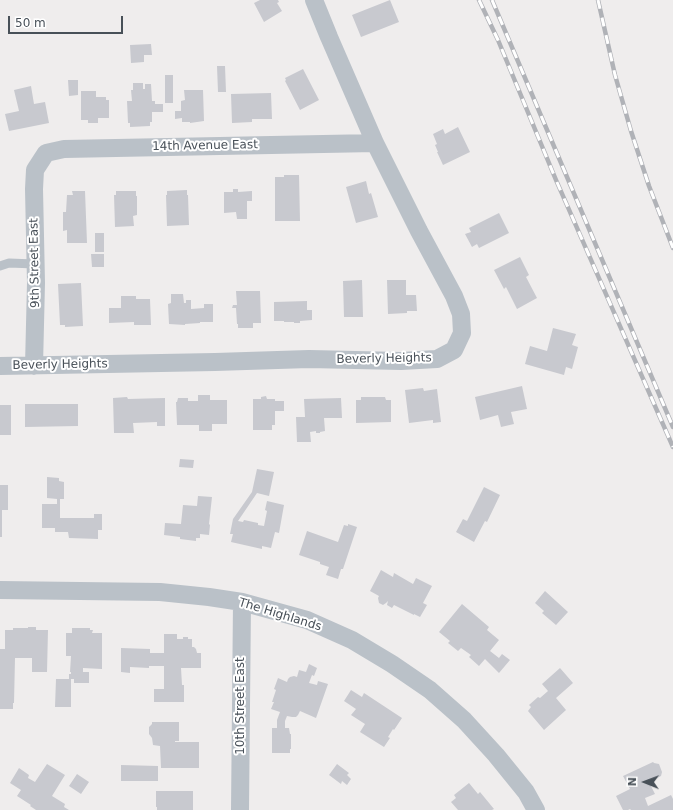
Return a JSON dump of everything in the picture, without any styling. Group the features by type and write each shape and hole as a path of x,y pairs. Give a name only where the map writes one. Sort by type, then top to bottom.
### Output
{"street":[{"name":"Beverly Heights","path":"0,366 309,359 401,361 437,359 454,350 462,333 461,314 454,296 419,231 375,143 314,0"},
{"name":"14th Avenue East","path":"41,162 46,153 64,149 375,143"},
{"name":"9th Street East","path":"34,366 34,189 35,170 41,162"},
{"name":"The Highlands","path":"0,590 160,592 242,602 307,620 352,640 392,664 430,690 464,720 496,755 526,792 536,810"},
{"name":"10th Street East","path":"240,810 242,602"}],"lane":[{"path":"0,266 9,263 35,264"}],"building":[{"path":"260,0 278,0 279,2 277,3 282,11 264,22 254,3"},
{"path":"390,0 399,22 361,37 352,15"},
{"path":"151,44 152,55 144,55 144,62 131,63 130,45"},
{"path":"217,66 225,66 226,92 218,92"},
{"path":"303,69 319,100 300,110 285,81 285,78"},
{"path":"165,75 173,75 173,103 165,103"},
{"path":"68,80 78,80 78,95 69,96"},
{"path":"133,83 143,83 143,89 145,89 145,84 151,84 152,101 155,101 155,104 163,104 163,112 152,112 152,122 150,122 150,126 130,127 130,123 128,123 127,101 132,101 131,90 133,90"},
{"path":"31,86 34,104 45,102 49,123 9,131 5,114 19,111 14,90"},
{"path":"184,90 203,90 204,121 190,123 182,122 182,118 175,119 175,111 181,111 181,101 185,100"},
{"path":"81,91 96,91 96,97 106,97 106,100 109,100 109,118 98,118 98,123 88,123 88,120 81,120"},
{"path":"271,93 272,119 252,119 252,122 232,123 231,94"},
{"path":"458,127 470,152 443,165 437,152 435,145 437,144 433,134 443,129 445,134"},
{"path":"284,175 299,175 300,221 275,221 275,177 284,177"},
{"path":"366,181 369,194 371,193 378,217 356,223 346,187"},
{"path":"233,189 238,189 238,192 252,191 252,201 247,201 247,219 237,219 236,212 224,213 224,192 233,192"},
{"path":"187,190 189,225 167,226 167,191"},
{"path":"72,191 85,191 87,243 67,243 67,230 63,231 63,212 66,212 67,195 73,195"},
{"path":"116,191 136,191 137,215 133,216 134,226 115,227 114,195 116,195"},
{"path":"499,213 509,233 479,248 477,244 472,247 465,234 471,232 469,228"},
{"path":"95,233 104,233 104,252 95,252"},
{"path":"91,254 104,254 104,267 92,267"},
{"path":"520,257 529,275 526,277 537,298 517,309 506,287 504,289 494,270"},
{"path":"362,280 363,317 344,317 343,281"},
{"path":"387,280 406,280 406,295 416,295 417,311 388,314"},
{"path":"81,283 83,326 65,327 65,325 60,325 58,284"},
{"path":"236,291 260,291 261,323 253,323 253,328 238,328 236,308 232,308 233,305 237,305"},
{"path":"171,294 183,294 184,303 186,303 186,300 191,300 191,309 204,308 204,304 213,304 213,322 200,322 185,325 169,324 168,304 171,303"},
{"path":"121,296 136,296 136,299 150,299 151,325 134,325 134,322 109,323 109,308 121,308"},
{"path":"307,301 307,310 312,310 312,320 300,321 300,323 274,321 274,302"},
{"path":"553,328 576,334 572,345 578,347 572,369 566,367 564,375 525,364 530,346 547,351"},
{"path":"522,386 527,409 511,412 514,424 501,427 498,415 480,420 475,397"},
{"path":"423,388 424,391 437,389 441,422 433,423 433,420 409,423 405,390"},
{"path":"198,395 210,395 210,400 227,400 227,424 212,424 212,431 199,431 199,425 177,425 176,402 178,398 188,398 188,401 198,401"},
{"path":"266,396 267,399 284,401 284,411 275,411 275,425 272,425 272,430 253,430 253,399 261,399 261,397"},
{"path":"127,397 128,399 165,398 165,426 157,426 157,422 133,423 134,433 114,433 113,398"},
{"path":"361,397 385,397 386,400 391,400 391,422 356,423 356,400 361,400"},
{"path":"341,398 342,418 324,418 325,431 320,433 316,433 316,431 310,432 311,442 297,442 296,417 305,417 304,399"},
{"path":"25,404 78,404 78,426 25,427"},
{"path":"0,405 11,405 11,435 0,435"},
{"path":"180,459 194,460 193,468 179,467"},
{"path":"257,469 274,472 269,496 257,493 238,521 243,522 244,520 264,526 267,501 284,505 279,533 275,532 271,548 262,546 262,549 231,542 233,534 230,534 233,519 252,492"},
{"path":"47,477 59,478 59,481 64,482 64,499 60,499 60,518 94,518 94,514 102,514 102,530 98,530 98,539 69,538 68,532 55,532 55,528 42,528 42,504 57,504 57,499 47,498"},
{"path":"0,485 8,485 8,510 2,510 2,537 0,537"},
{"path":"484,487 500,495 487,522 485,521 474,542 456,532 463,519 467,521"},
{"path":"198,496 212,497 209,535 200,534 200,538 196,538 196,541 164,535 165,523 181,524 183,505 197,506"},
{"path":"348,524 357,527 343,569 341,569 338,579 326,575 329,567 320,564 320,562 299,555 307,531 338,542 344,525 348,526"},
{"path":"381,570 393,577 394,573 413,584 416,578 432,586 423,603 427,605 420,617 394,605 392,608 387,605 388,601 383,605 379,603 379,596 370,591"},
{"path":"545,591 568,612 556,625 542,613 544,611 535,603"},
{"path":"462,604 489,627 487,630 499,640 490,651 499,658 502,654 510,660 499,673 485,659 479,666 469,657 471,655 461,648 458,651 448,643 450,641 439,632"},
{"path":"36,627 36,630 48,630 47,672 32,672 32,658 15,658 13,709 0,709 0,649 5,649 5,630"},
{"path":"72,628 90,628 90,630 93,630 92,633 102,633 102,669 83,668 83,672 89,672 89,683 74,683 74,679 71,679 71,707 55,707 56,679 69,679 69,674 71,674 71,656 66,656 66,633 72,633"},
{"path":"164,634 177,634 177,639 188,637 188,639 192,639 192,647 196,649 197,653 201,653 201,668 181,668 182,685 184,685 184,702 154,702 154,689 164,689 164,666 149,666 149,668 130,667 130,673 121,672 121,648 150,649 150,653 164,653"},
{"path":"309,664 317,668 309,683 317,685 318,681 328,684 316,718 300,711 296,717 287,716 285,728 289,728 291,734 290,753 272,753 272,728 277,728 277,720 280,712 271,709 276,690 274,689 278,678 287,682 290,677 297,677 299,670 306,672"},
{"path":"560,668 573,683 556,698 566,710 544,730 528,711 531,707 529,705 548,691 542,684"},
{"path":"351,690 362,697 364,693 402,718 388,737 390,738 384,747 360,732 365,724 351,715 356,709 344,701"},
{"path":"152,722 179,722 179,741 175,742 199,742 199,768 161,768 160,746 153,745 152,738 149,734 149,727"},
{"path":"653,762 659,764 662,772 661,776 649,782 655,794 645,798 648,806 671,795 673,799 673,810 623,810 616,796 630,789 623,776"},
{"path":"47,764 65,775 52,796 65,804 64,807 69,810 36,810 17,796 21,790 10,783 19,768 29,775 28,778 35,782"},
{"path":"337,764 349,773 347,775 351,779 347,785 342,781 341,784 329,775"},
{"path":"121,765 158,766 158,781 121,781"},
{"path":"77,774 89,782 81,794 69,786"},
{"path":"469,783 478,794 480,792 494,809 458,810 451,802 456,798 454,795"},
{"path":"156,791 193,791 193,810 157,810"}],"railway":[{"path":"479,0 498,40 556,180 673,447"},
{"path":"492,0 673,427"},
{"path":"598,0 615,75 631,131 649,186 673,248"}]}
